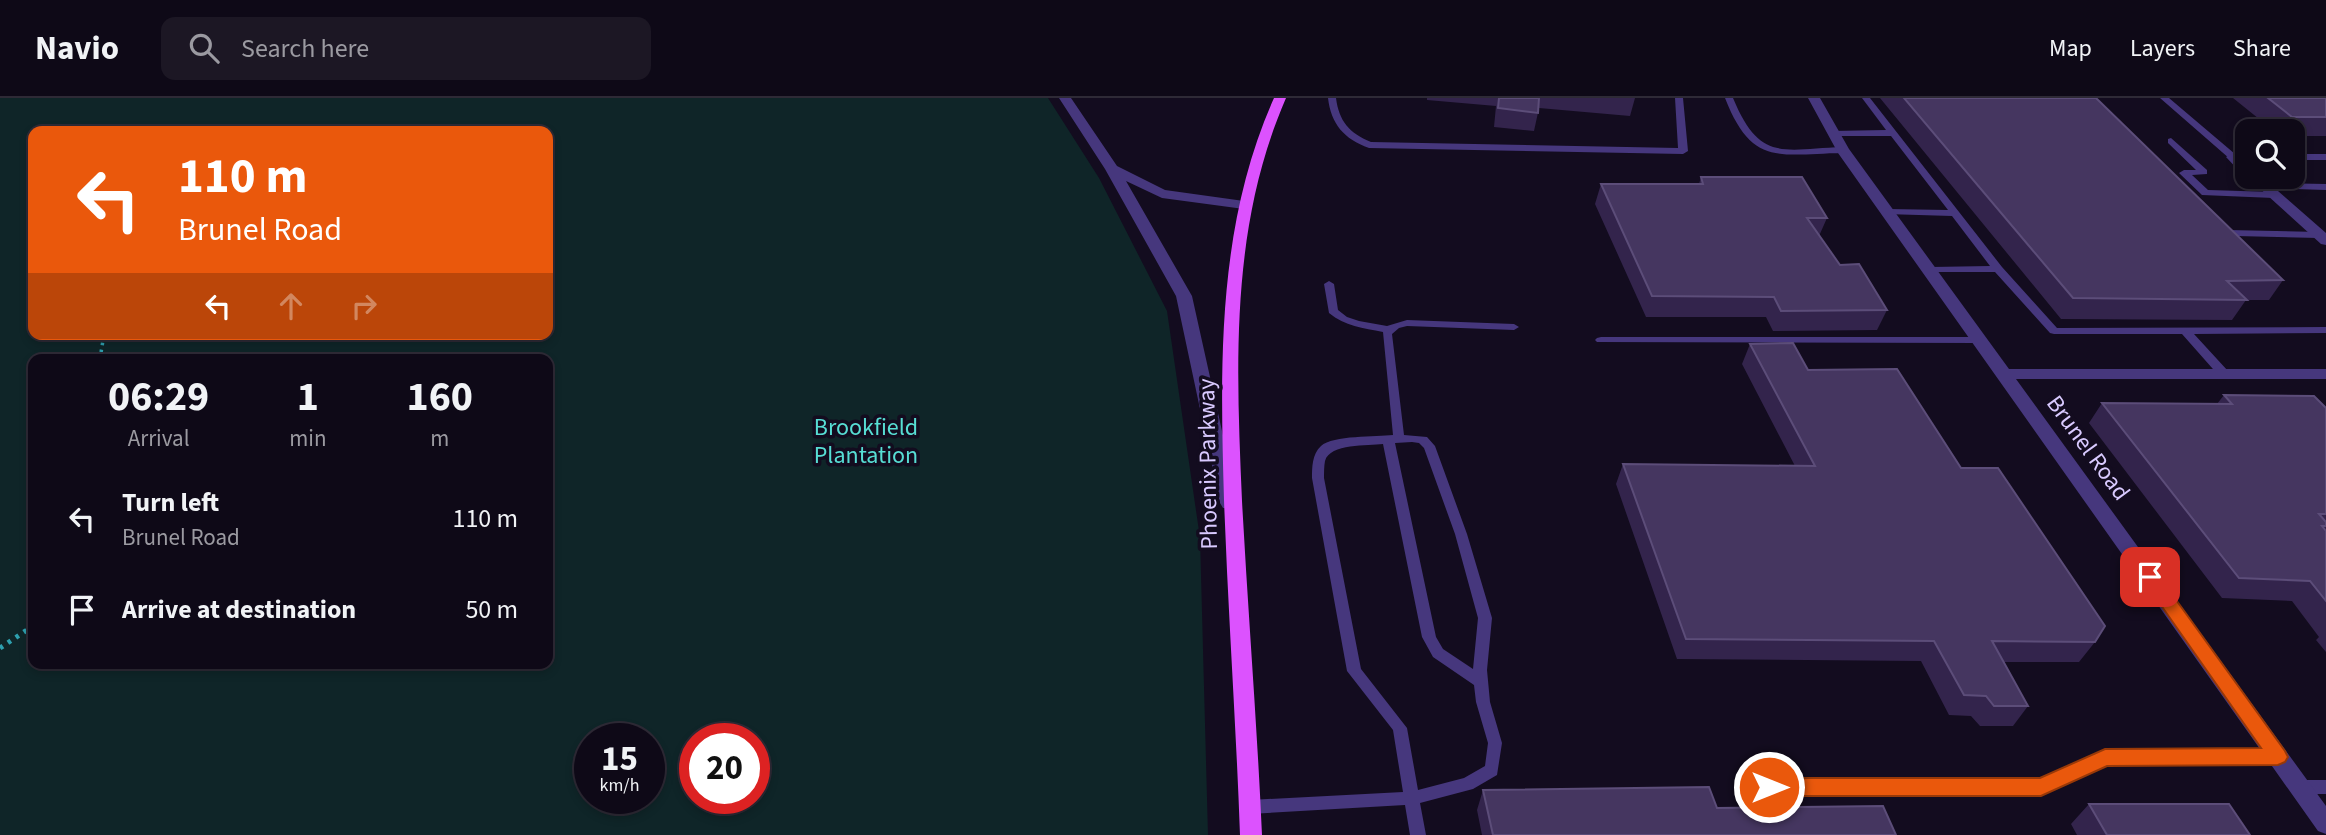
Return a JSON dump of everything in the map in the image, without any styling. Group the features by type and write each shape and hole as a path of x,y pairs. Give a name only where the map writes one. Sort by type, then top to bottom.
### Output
{"main road":[{"name":"Phoenix Parkway","path":"1251,835 1232,520 1230,313 1244,205 1269,119 1280,98"}],"street":[{"path":"1065,98 1112,169 1184,296 1232,520"},
{"name":"Brunel Road","path":"1814,98 1843,150 2326,824"},
{"path":"1112,169 1162,194 1244,205"},
{"path":"2267,189 2323,238"},
{"path":"2005,374 2326,374"}],"lane":[{"path":"1332,98 1339,128 1350,137 1369,145 1683,151 1679,98"},
{"path":"1728,98 1739,122 1759,145 1783,151 1843,150"},
{"path":"1866,98 1998,269 2054,331 2326,330"},
{"path":"2164,98 2235,153"},
{"path":"1832,134 1891,133"},
{"path":"2171,141 2204,172 2184,173 2205,193 2239,189"},
{"path":"2305,157 2326,158"},
{"path":"2305,187 2326,187"},
{"path":"1888,212 1955,213"},
{"path":"2244,250 2227,233 2323,238"},
{"path":"1931,270 1998,269"},
{"path":"1329,284 1334,311 1343,319 1390,330"},
{"path":"1482,683 1438,653 1429,637 1394,439 1387,334 1396,324 1407,323 1514,327"},
{"path":"2185,330 2224,374"},
{"path":"1601,340 1979,340"},
{"path":"1250,807 1412,798 1468,784 1492,770 1494,743 1483,702 1480,670 1485,618 1461,534 1429,446 1423,440 1412,438 1337,444 1325,449 1319,460 1318,478 1354,671 1400,729 1412,798 1418,835"},
{"path":"1769,787 2041,787 2105,757 2278,757"},
{"path":"2300,787 2326,787"}],"path":[{"path":"0,648 28,629"}],"green space":[{"name":"Brookfield Plantation","path":"0,98 1048,98 1099,178 1167,311 1200,538 1208,835 0,835"}],"building":[{"path":"1499,98 1539,98 1538,113 1498,108"},
{"path":"1904,98 2096,98 2283,280 2227,281 2247,300 2073,298"},
{"path":"2268,98 2326,98 2326,117 2292,117"},
{"path":"1701,177 1802,177 1827,218 1807,218 1840,265 1859,264 1887,310 1781,311 1774,297 1652,296 1601,184 1703,184"},
{"path":"1793,343 1808,370 1897,369 1961,468 1998,468 2105,626 2095,642 1992,641 2028,706 1994,706 1986,696 1964,695 1934,641 1686,639 1623,464 1815,466 1750,344"},
{"path":"2224,395 2314,396 2326,408 2326,514 2319,514 2326,522 2326,526 2322,526 2326,531 2326,601 2310,581 2239,578 2102,403 2232,404"},
{"path":"1709,787 1717,808 1883,806 1896,835 1493,835 1483,790"},
{"path":"2089,804 2229,804 2250,835 2107,835"}],"route":[{"path":"1769,787 2041,787 2105,757 2278,757 2150,577"}]}
